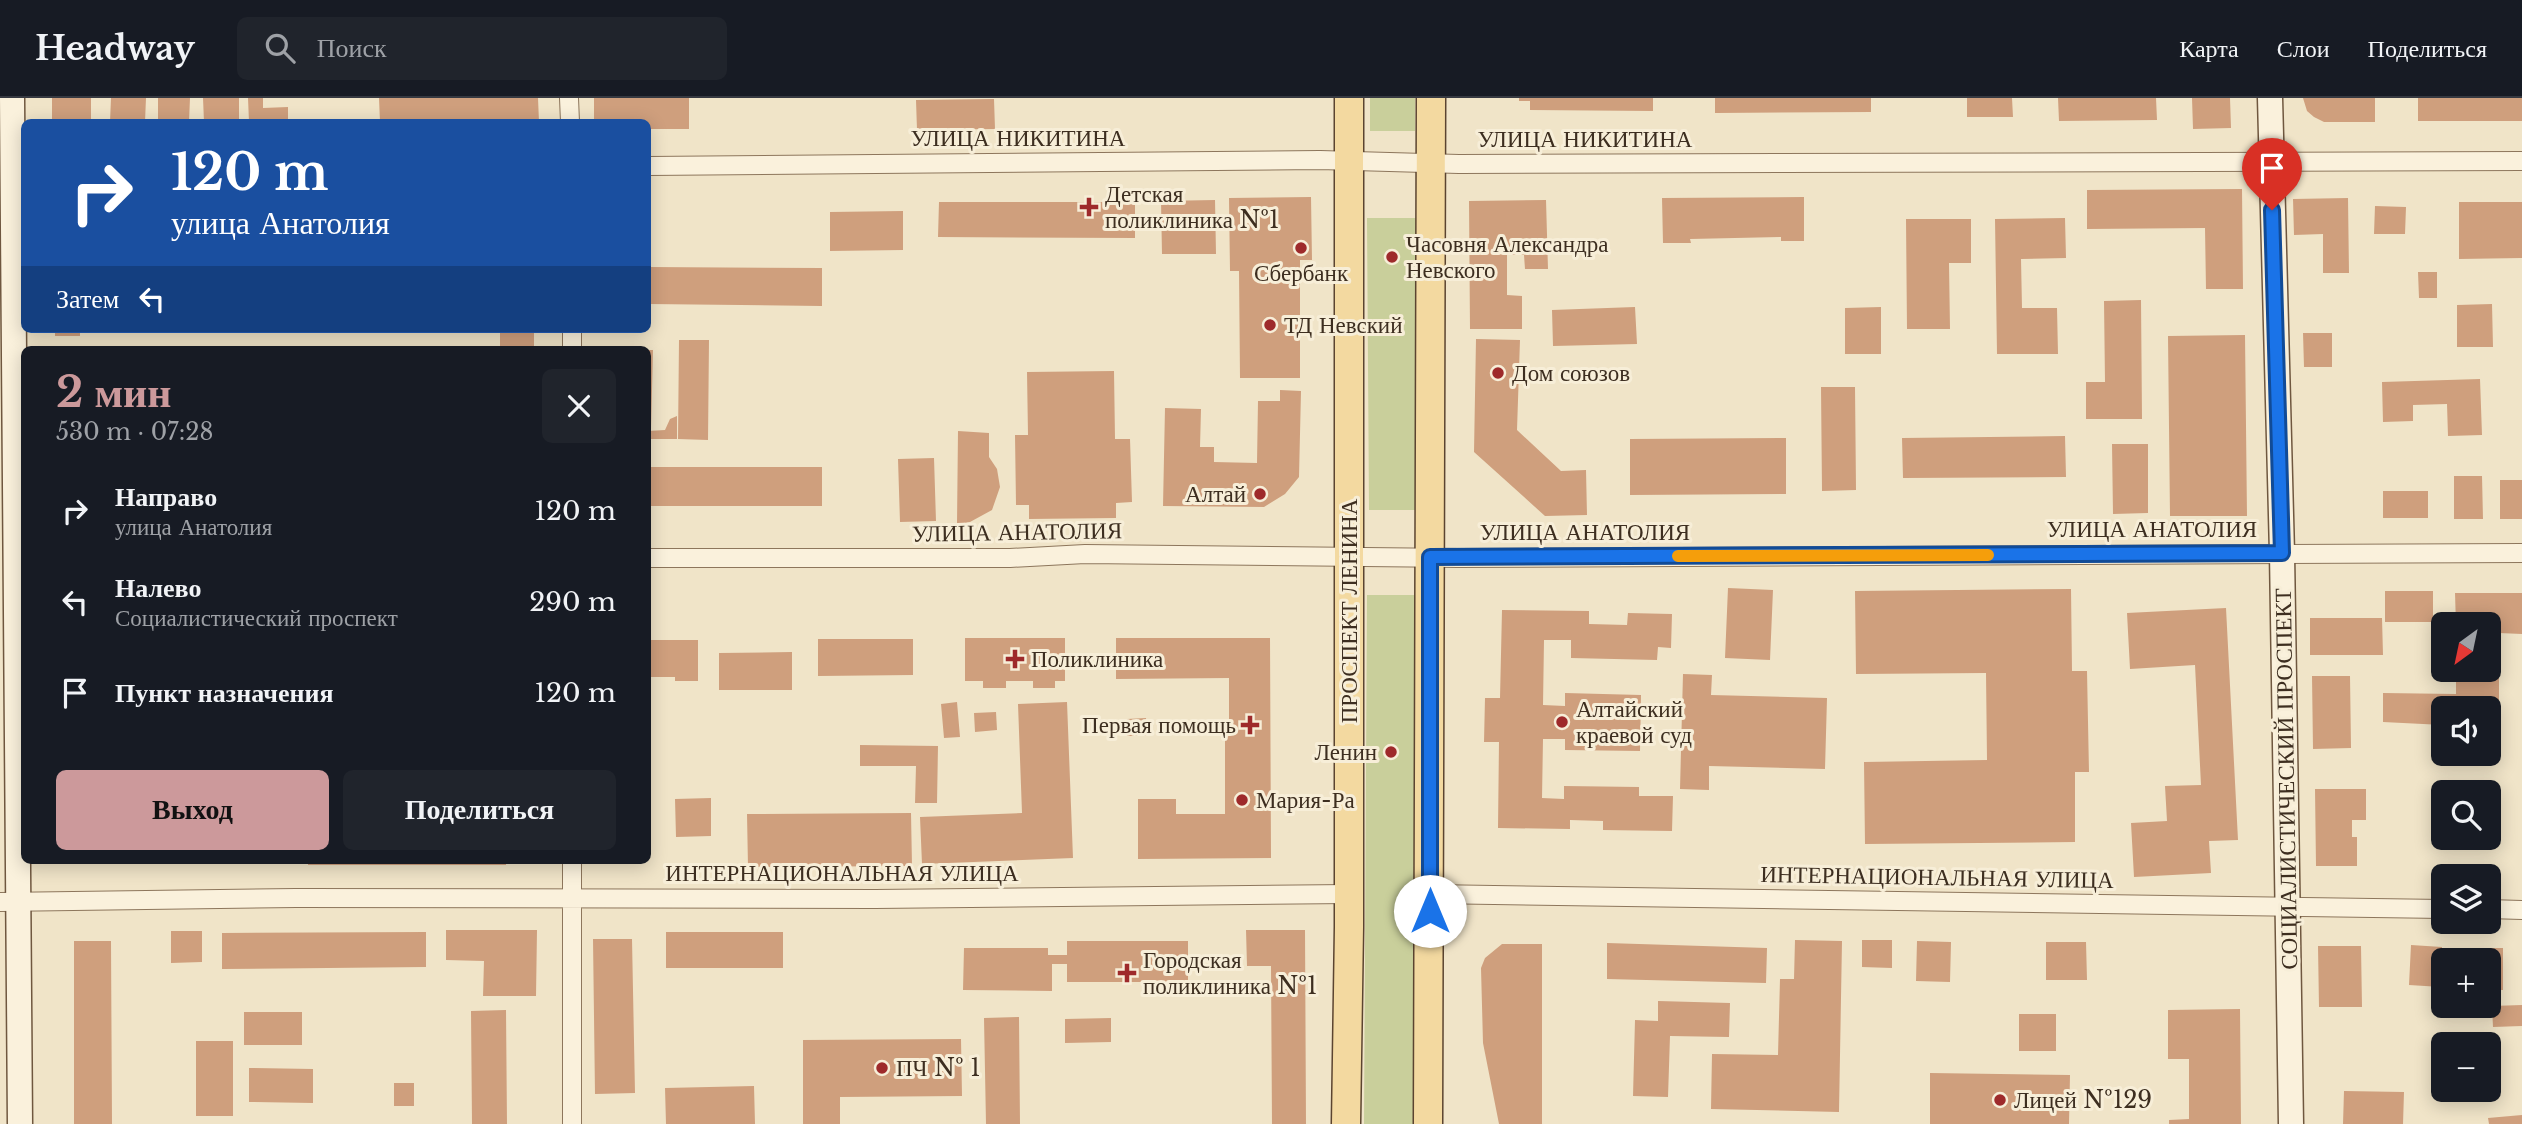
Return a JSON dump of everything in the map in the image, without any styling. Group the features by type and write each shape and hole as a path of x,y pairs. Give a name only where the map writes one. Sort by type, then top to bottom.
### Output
{"main road":[{"name":"ПРОСПЕКТ ЛЕНИНА","path":"1346,1124 1349,894 1349,98"},
{"path":"1428,1124 1431,98"}],"street":[{"path":"12,98 13,554 9,901 20,1124"},
{"path":"569,98 570,119"},
{"name":"СОЦИАЛИСТИЧЕСКИЙ ПРОСПЕКТ","path":"2270,98 2282,553 2291,1124"},
{"name":"УЛИЦА НИКИТИНА","path":"651,166 1349,160 1430,163 2522,161"},
{"name":"УЛИЦА АНАТОЛИЯ","path":"651,558 1010,558 1085,554 1430,557 2522,553"},
{"path":"572,864 572,1124"},
{"name":"ИНТЕРНАЦИОНАЛЬНАЯ УЛИЦА","path":"9,901 572,897 875,899 1349,894"},
{"name":"ИНТЕРНАЦИОНАЛЬНАЯ УЛИЦА","path":"1430,894 2431,909"},
{"path":"2501,909 2522,910"}],"green space":[{"path":"1370,98 1415,98 1415,131 1370,131"},
{"path":"1367,218 1420,218 1421,510 1369,510"},
{"path":"1367,595 1417,595 1414,1124 1364,1124"}],"building":[{"path":"52,98 91,98 91,119 52,119"},
{"path":"111,98 146,98 145,119 110,119"},
{"path":"158,98 190,98 189,119 158,119"},
{"path":"203,98 239,98 239,119 204,119"},
{"path":"248,98 263,98 263,108 288,107 288,119 249,119"},
{"path":"379,98 538,98 539,119 380,119"},
{"path":"594,98 689,98 689,129 651,129 651,119 594,119"},
{"path":"1519,98 1653,98 1653,111 1530,110 1530,101 1519,101"},
{"path":"1715,98 1871,98 1871,112 1715,113"},
{"path":"1967,98 2012,98 2013,117 1967,117"},
{"path":"2058,98 2156,98 2157,120 2059,121"},
{"path":"2192,98 2230,98 2231,128 2193,129"},
{"path":"2303,98 2375,98 2375,122 2324,122 2307,111"},
{"path":"2418,98 2522,98 2522,121 2418,121"},
{"path":"994,99 995,129 917,130 916,100"},
{"path":"2242,189 2243,289 2206,289 2205,228 2087,229 2087,190"},
{"path":"1311,197 1312,260 1300,260 1300,378 1240,378 1239,271 1230,271 1229,198"},
{"path":"1804,197 1804,241 1781,241 1781,237 1690,239 1691,243 1663,243 1662,198"},
{"path":"2348,198 2349,273 2323,273 2323,234 2294,235 2293,199"},
{"path":"1215,200 1216,254 1162,254 1161,201"},
{"path":"1546,200 1548,269 1525,269 1524,255 1507,255 1507,295 1522,296 1522,329 1470,329 1469,201"},
{"path":"939,202 1135,202 1135,238 938,237"},
{"path":"2459,202 2522,202 2522,258 2459,259"},
{"path":"2375,206 2406,207 2405,234 2374,234"},
{"path":"903,211 903,250 830,251 830,212"},
{"path":"2065,218 2066,258 2021,259 2022,308 2057,308 2058,354 1997,354 1995,219"},
{"path":"1906,219 1971,219 1971,263 1949,263 1950,329 1907,329"},
{"path":"651,267 822,268 822,306 651,304"},
{"path":"2418,272 2437,272 2437,298 2419,298"},
{"path":"2141,300 2142,419 2086,419 2086,382 2105,382 2104,301"},
{"path":"2492,304 2493,347 2457,347 2457,305"},
{"path":"1635,307 1637,344 1553,346 1552,310"},
{"path":"1881,307 1881,354 1845,354 1845,308"},
{"path":"55,333 80,333 80,336 55,336"},
{"path":"500,333 534,333 534,346 500,346"},
{"path":"2303,333 2332,333 2332,367 2304,367"},
{"path":"2245,335 2247,516 2170,516 2168,336"},
{"path":"1476,339 1520,340 1517,430 1561,471 1586,470 1587,515 1545,516 1474,452"},
{"path":"679,340 709,340 708,440 678,439"},
{"path":"651,350 653,350 651,430"},
{"path":"1114,371 1115,439 1130,439 1132,502 1116,503 1116,518 1029,519 1029,505 1016,505 1015,435 1028,435 1027,372"},
{"path":"2480,379 2482,435 2448,436 2447,404 2413,405 2413,421 2383,422 2382,382"},
{"path":"1821,387 1855,387 1856,490 1822,491"},
{"path":"1280,390 1301,391 1299,477 1285,494 1264,507 1163,506 1165,408 1201,409 1200,447 1214,447 1214,462 1257,463 1258,401 1280,401"},
{"path":"677,416 677,439 651,439 651,431 665,430 670,419"},
{"path":"958,431 989,433 989,457 997,469 1000,487 992,510 970,522 957,524"},
{"path":"2065,436 2066,477 1903,478 1902,438"},
{"path":"1786,438 1786,494 1630,495 1630,439"},
{"path":"2112,444 2148,444 2148,513 2113,514"},
{"path":"934,458 936,521 900,522 898,459"},
{"path":"651,467 822,467 822,506 651,506"},
{"path":"2454,476 2482,476 2483,519 2454,519"},
{"path":"2500,480 2522,480 2522,519 2500,519"},
{"path":"2383,491 2428,491 2428,518 2383,518"},
{"path":"1728,588 1773,590 1770,660 1725,658"},
{"path":"2071,589 2072,671 2087,671 2089,772 2075,772 2075,842 1865,844 1864,762 1987,760 1986,673 1856,674 1855,591"},
{"path":"2385,591 2433,591 2431,622 2385,622"},
{"path":"2455,593 2522,593 2522,634 2501,633 2501,612 2456,612"},
{"path":"2226,608 2238,840 2209,841 2211,873 2134,877 2131,823 2167,821 2165,786 2201,785 2195,665 2130,669 2127,613"},
{"name":"Алтайский краевой суд","path":"1502,610 1589,611 1589,624 1627,625 1628,613 1672,614 1671,648 1658,647 1657,660 1571,658 1571,640 1544,640 1543,705 1565,706 1565,693 1641,695 1640,751 1565,750 1565,739 1543,739 1542,798 1564,799 1564,786 1639,787 1639,796 1673,796 1672,831 1603,830 1603,821 1570,820 1570,829 1498,828 1499,742 1484,742 1485,698 1500,698"},
{"path":"2310,618 2382,618 2383,655 2310,655"},
{"name":"Поликлиника","path":"965,638 1065,638 1065,681 1055,681 1055,688 1033,688 1033,681 1006,681 1006,688 983,688 983,681 965,681"},
{"path":"1116,638 1270,638 1271,858 1138,859 1138,799 1176,799 1176,814 1225,814 1225,737 1229,736 1229,678 1116,679"},
{"path":"818,639 913,639 913,675 818,676"},
{"path":"651,640 698,640 698,681 675,681 675,677 651,677"},
{"path":"792,652 792,690 719,690 719,653"},
{"path":"1683,674 1712,675 1711,695 1827,698 1825,769 1709,766 1709,790 1680,789"},
{"path":"2312,676 2350,676 2351,748 2313,749"},
{"path":"2456,682 2499,682 2499,696 2431,696 2431,724 2383,722 2383,693 2456,694"},
{"path":"957,702 960,737 944,738 941,704"},
{"path":"1067,702 1073,858 922,864 920,817 1022,813 1018,704"},
{"path":"996,712 997,730 975,732 974,713"},
{"path":"1146,718 1147,736 1127,736 1127,719"},
{"path":"860,745 938,746 937,803 915,803 916,766 860,766"},
{"path":"2315,789 2366,789 2366,820 2352,820 2352,837 2357,837 2357,866 2316,866"},
{"path":"711,798 711,836 676,837 675,799"},
{"path":"911,813 912,866 748,867 747,814"},
{"path":"308,864 506,864 506,865"},
{"path":"446,930 537,930 536,996 483,996 484,961 446,960"},
{"path":"1246,930 1305,930 1306,1124 1272,1124 1271,966 1247,966"},
{"path":"171,931 202,931 202,962 171,963"},
{"path":"426,932 426,967 222,969 222,933"},
{"path":"666,932 783,932 783,968 666,968"},
{"path":"593,939 632,939 635,1093 595,1094"},
{"path":"1795,940 1842,941 1839,1112 1711,1109 1712,1054 1778,1055 1780,979 1794,979"},
{"path":"1862,940 1892,940 1892,968 1862,967"},
{"path":"74,941 111,941 112,1124 74,1124"},
{"name":"Городская поликлиника №1","path":"1067,941 1188,941 1188,982 1067,982 1067,964 1052,964 1052,991 963,990 964,948 1048,948 1048,955 1067,955"},
{"path":"1917,941 1951,942 1950,982 1916,981"},
{"path":"2046,942 2086,942 2087,980 2046,980"},
{"path":"1607,943 1767,948 1766,983 1607,979"},
{"path":"1502,944 1542,944 1542,1124 1499,1124 1483,1043 1481,968 1485,958"},
{"path":"2411,945 2442,947 2431,948 2431,986 2409,985"},
{"path":"2318,946 2361,946 2362,1007 2319,1007"},
{"path":"2501,948 2503,948 2501,990"},
{"path":"1658,1001 1730,1003 1729,1037 1670,1036 1668,1097 1633,1096 1635,1020 1658,1021"},
{"path":"2522,1005 2522,1026 2493,1027 2493,1018 2501,1018 2501,1006"},
{"path":"2240,1009 2241,1124 2169,1124 2169,1120 2189,1119 2189,1059 2168,1059 2168,1010"},
{"path":"506,1010 507,1124 472,1124 471,1011"},
{"path":"244,1012 302,1012 302,1045 244,1045"},
{"path":"2019,1014 2056,1014 2056,1051 2019,1051"},
{"path":"1019,1017 1020,1124 986,1124 984,1018"},
{"path":"1111,1018 1111,1042 1065,1043 1065,1019"},
{"name":"ПЧ № 1","path":"961,1039 962,1096 840,1097 840,1124 803,1124 803,1040"},
{"path":"196,1041 233,1041 233,1116 196,1116"},
{"path":"249,1068 313,1069 313,1103 249,1102"},
{"name":"Лицей №129","path":"1930,1073 2070,1075 2069,1124 1930,1124"},
{"path":"394,1083 414,1083 414,1106 394,1106"},
{"path":"754,1086 755,1124 666,1124 665,1088"},
{"path":"2344,1091 2404,1092 2403,1124 2343,1124"},
{"path":"2522,1115 2522,1124 2489,1124 2488,1118"}],"slow traffic":[{"path":"1678,556 1988,555"}],"place":[{"name":"Детская поликлиника №1","path":"1089,207"},
{"name":"Сбербанк","path":"1301,248"},
{"name":"Часовня Александра Невского","path":"1392,257"},
{"name":"ТД Невский","path":"1270,325"},
{"name":"Дом союзов","path":"1498,373"},
{"name":"Алтай","path":"1260,494"},
{"name":"Поликлиника","path":"1015,659"},
{"name":"Алтайский краевой суд","path":"1562,722"},
{"name":"Первая помощь","path":"1250,725"},
{"name":"Ленин","path":"1391,752"},
{"name":"Мария-Ра","path":"1242,800"},
{"name":"Городская поликлиника №1","path":"1127,973"},
{"name":"ПЧ № 1","path":"882,1068"},
{"name":"Лицей №129","path":"2000,1100"}],"route":[{"path":"1430,911 1430,557 2282,553 2272,210"}]}
